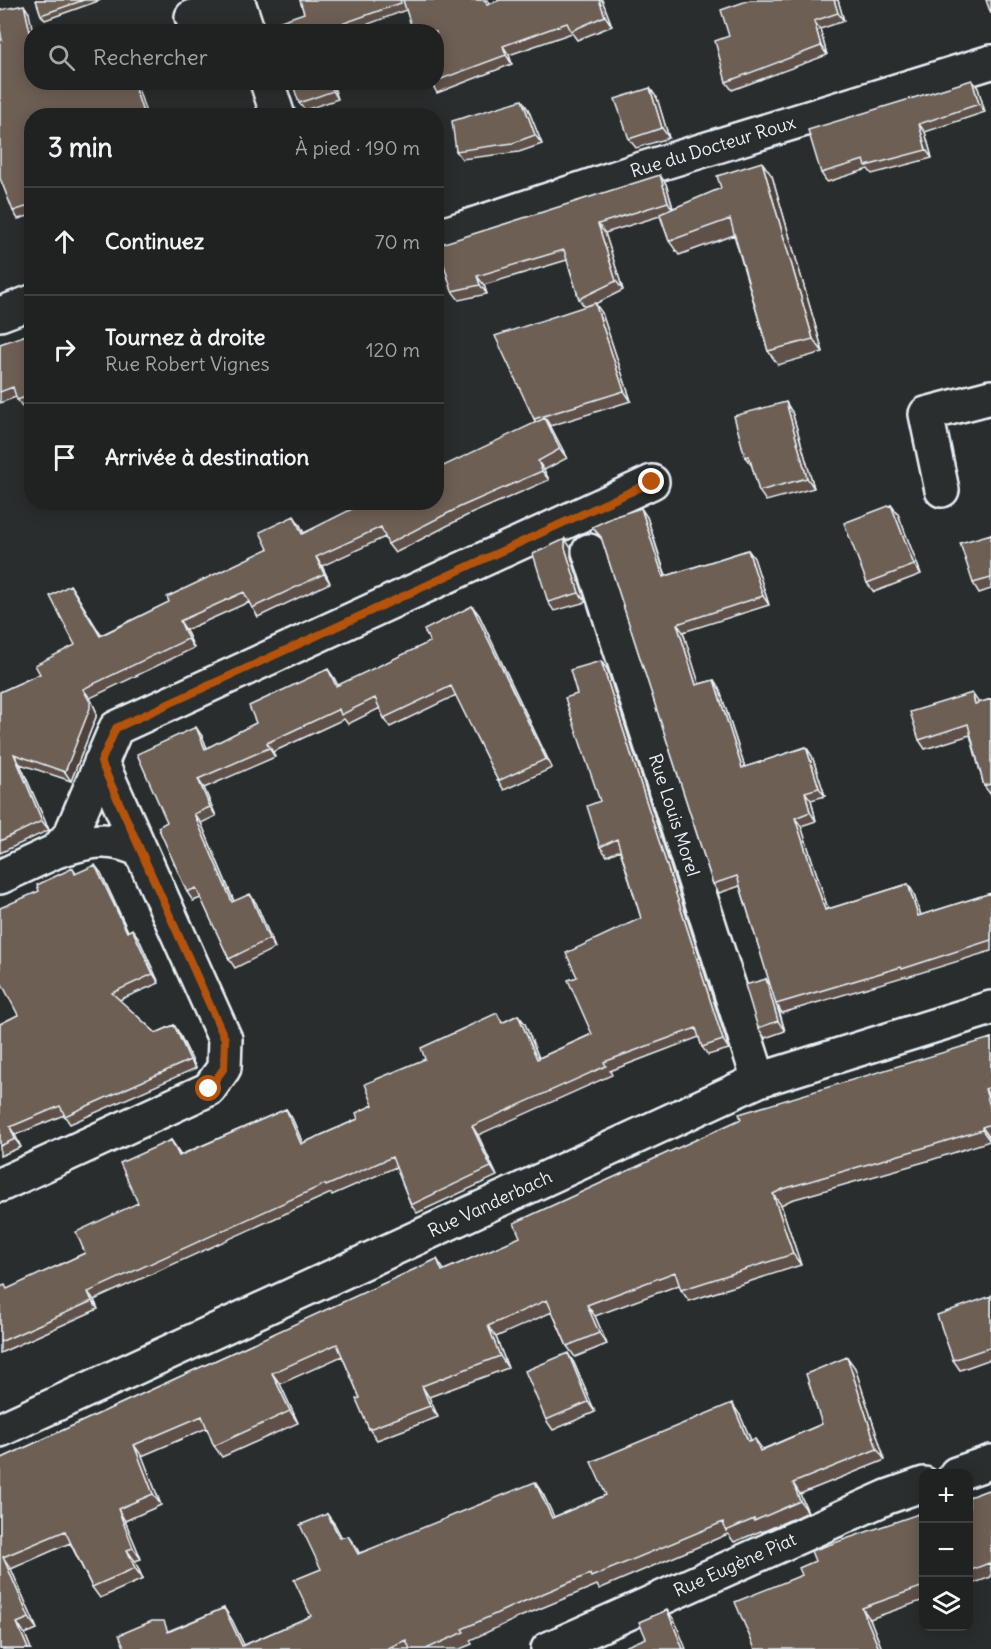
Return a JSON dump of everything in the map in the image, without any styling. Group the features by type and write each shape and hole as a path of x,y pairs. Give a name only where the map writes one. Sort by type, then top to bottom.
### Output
{"street":[{"path":"192,17 238,4 245,24"},
{"name":"Rue du Docteur Roux","path":"444,234 642,169 991,63"},
{"path":"270,90 276,108"},
{"path":"0,314 24,305"},
{"path":"942,490 926,414 991,397"},
{"path":"56,851 71,834 116,728 652,482"},
{"name":"Rue Louis Morel","path":"589,551 759,1080"},
{"path":"0,1185 209,1089 224,1068 225,1039 101,762"},
{"path":"0,877 56,851 88,842 107,840 128,844 140,850"},
{"name":"Rue Vanderbach","path":"0,1430 759,1080 991,1008"},
{"path":"969,1469 991,1462"},
{"name":"Rue Eugène Piat","path":"548,1649 887,1497 919,1486"}],"building":[{"path":"36,0 84,0 41,15"},
{"path":"300,0 400,0 401,3 342,24 272,24 304,13"},
{"path":"403,0 485,0 487,5 500,0 599,0 605,16 571,31 567,23 503,46 506,55 444,78 444,24 410,24"},
{"path":"750,0 834,0 838,13 814,21 821,46 726,82 715,41 729,36 721,10"},
{"path":"986,0 991,0 991,14"},
{"path":"24,5 28,24 24,24 24,90 136,90 141,108 24,108 24,208 13,211 0,178 0,40 2,40 0,10"},
{"path":"972,80 979,104 919,124 926,150 866,166 864,160 821,173 808,130"},
{"path":"650,88 662,128 629,139 615,99"},
{"path":"295,90 333,91 299,103"},
{"path":"522,100 535,135 513,143 456,151 452,121"},
{"path":"762,162 813,339 768,351 730,219 669,241 660,214 721,188 717,176"},
{"path":"660,175 668,202 598,224 616,281 579,299 564,250 477,276 480,285 452,291 444,265 444,243"},
{"path":"595,303 624,391 534,419 495,336"},
{"path":"24,336 24,398 17,400 13,387 0,392 0,344"},
{"path":"786,402 807,478 759,491 749,456 745,457 734,416"},
{"path":"545,418 560,449 538,461 542,471 460,507 388,544 381,527 316,557 324,574 252,608 244,592 180,621 188,639 83,689 90,702 90,708 65,772 14,754 42,821 0,841 0,692 40,674 35,665 75,645 50,596 70,585 100,636 169,602 167,597 268,549 260,532 294,516 302,534 350,510 444,510 444,466"},
{"path":"891,505 914,565 867,583 844,523"},
{"path":"641,508 663,577 748,550 763,596 677,624 696,685 714,680 742,768 806,747 819,788 805,792 810,812 795,818 825,910 908,884 918,916 991,893 991,940 902,969 901,967 776,1004 737,876 713,884 601,537 592,527"},
{"path":"991,534 991,578 973,583 960,543"},
{"path":"565,539 565,548 579,593 548,602 533,554"},
{"path":"472,606 546,759 498,781 451,686 384,718 375,698 341,715 339,709 267,743 269,748 198,779 210,807 194,814 232,902 250,894 269,939 229,959 196,888 187,892 158,827 167,822 137,754 196,727 205,749 256,723 249,706 328,669 336,686 430,642 424,630"},
{"path":"601,661 723,1040 702,1047 696,1028 604,1062 606,1066 472,1126 491,1167 411,1205 392,1157 326,1186 325,1184 88,1292 92,1301 0,1342 0,1287 5,1285 7,1289 85,1253 76,1232 138,1203 120,1163 171,1140 179,1156 286,1109 301,1144 358,1119 356,1113 373,1105 365,1084 425,1059 421,1048 497,1013 502,1023 518,1015 537,1059 592,1034 568,980 577,977 566,953 641,918 617,839 600,847 587,806 600,801 565,698 577,694 570,670"},
{"path":"972,693 975,704 991,699 991,784 984,786 968,724 919,740 910,712"},
{"path":"95,865 127,932 132,929 153,974 112,993 156,1033 174,1025 190,1060 65,1116 60,1106 10,1127 15,1139 0,1146 0,1024 18,1015 0,980 0,908 39,891 37,885 73,868 75,874"},
{"path":"766,979 778,1021 758,1028 745,985"},
{"path":"991,1038 991,1087 985,1089 991,1110 991,1124 982,1127 982,1130 783,1189 773,1194 793,1254 681,1290 675,1272 587,1305 599,1333 567,1346 547,1300 488,1326 500,1356 422,1386 430,1406 369,1429 356,1399 360,1398 337,1344 272,1373 290,1411 214,1446 202,1416 134,1445 153,1494 118,1509 133,1548 127,1550 135,1568 92,1587 65,1531 3,1557 29,1618 17,1623 28,1649 0,1649 0,1459 437,1259 442,1271 520,1237 514,1223 741,1119 739,1114"},
{"path":"991,1296 991,1347 953,1360 937,1315"},
{"path":"568,1353 588,1402 546,1420 525,1371"},
{"path":"847,1357 877,1449 793,1483 800,1501 726,1531 723,1522 591,1577 590,1574 462,1629 464,1632 426,1649 410,1649 406,1640 386,1649 125,1649 119,1635 152,1621 164,1621 168,1632 224,1608 242,1646 311,1616 294,1580 321,1569 300,1525 327,1514 340,1538 348,1536 358,1554 535,1482 552,1518 606,1495 591,1462 732,1403 748,1441 755,1439 760,1451 822,1424 806,1374"},
{"path":"991,1489 991,1570 989,1563 973,1569 973,1496"},
{"path":"919,1514 919,1588 862,1608 879,1649 755,1649 735,1602 802,1575 799,1568 815,1561 811,1551"},
{"path":"667,1610 683,1649 620,1649 646,1638 639,1622"}],"route":[{"path":"209,1089 224,1068 225,1039 101,762 116,728 652,482"}]}
